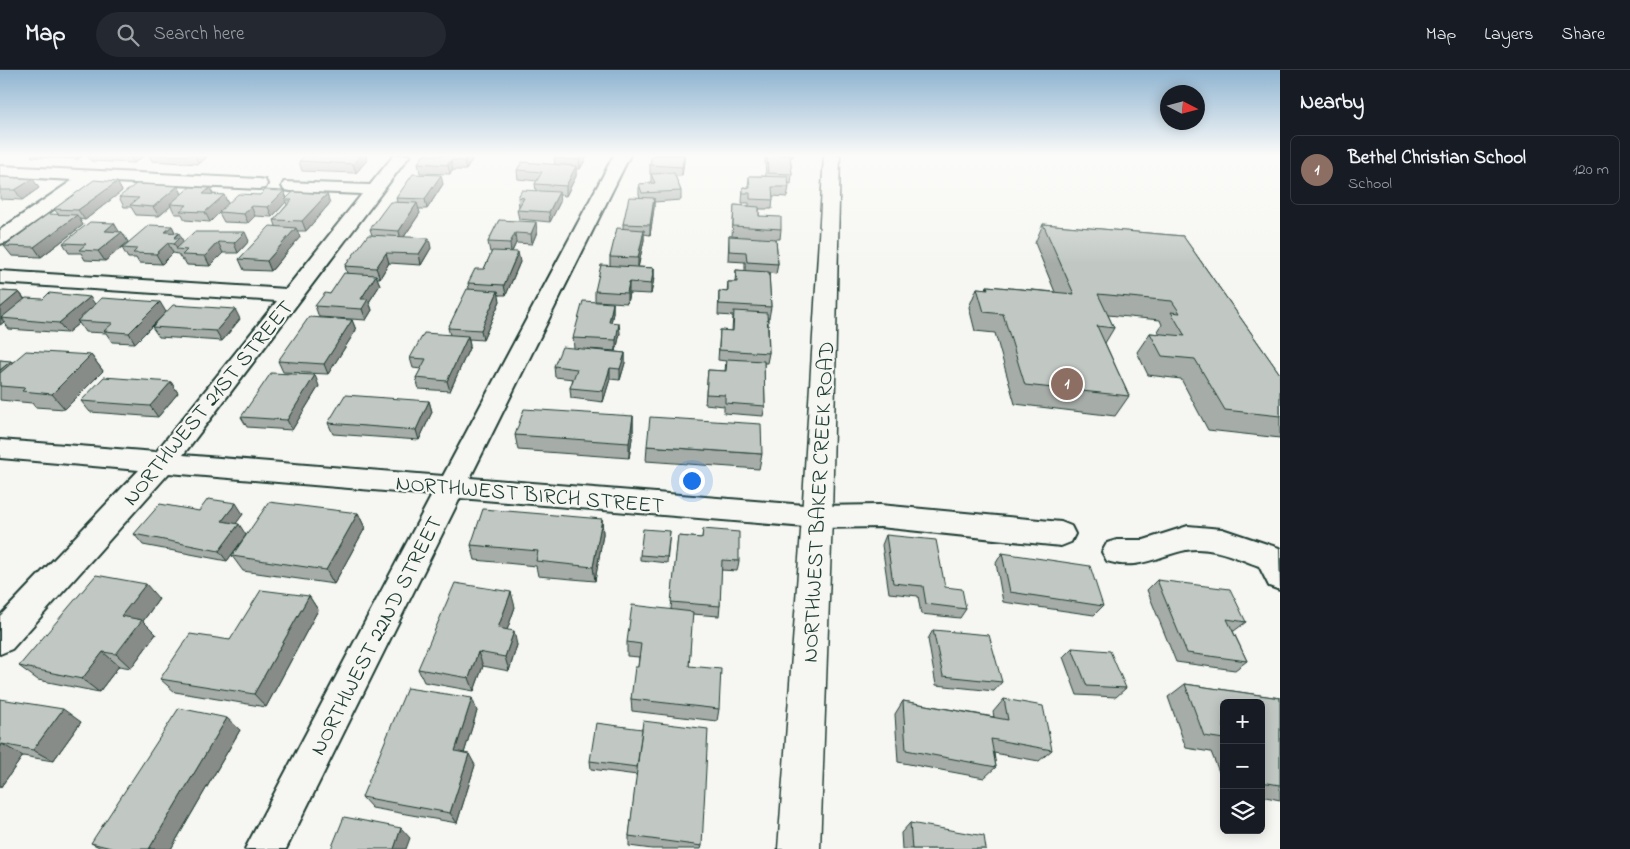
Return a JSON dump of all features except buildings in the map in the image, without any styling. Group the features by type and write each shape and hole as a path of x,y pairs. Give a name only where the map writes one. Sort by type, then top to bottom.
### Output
{"main road":[{"name":"NORTHWEST BAKER CREEK ROAD","path":"799,849 818,517 831,191"}],"street":[{"path":"0,238 67,191"},
{"name":"NORTHWEST 21ST STREET","path":"0,639 163,462 374,191"},
{"name":"NORTHWEST 22ND STREET","path":"265,849 603,191"},
{"path":"0,277 292,296"},
{"name":"NORTHWEST BIRCH STREET","path":"0,449 818,517 880,516 1061,534"},
{"path":"1117,552 1144,552 1188,538 1222,541 1269,557 1280,577"}],"place":[{"name":"Bethel Christian School","path":"1067,384"}]}
